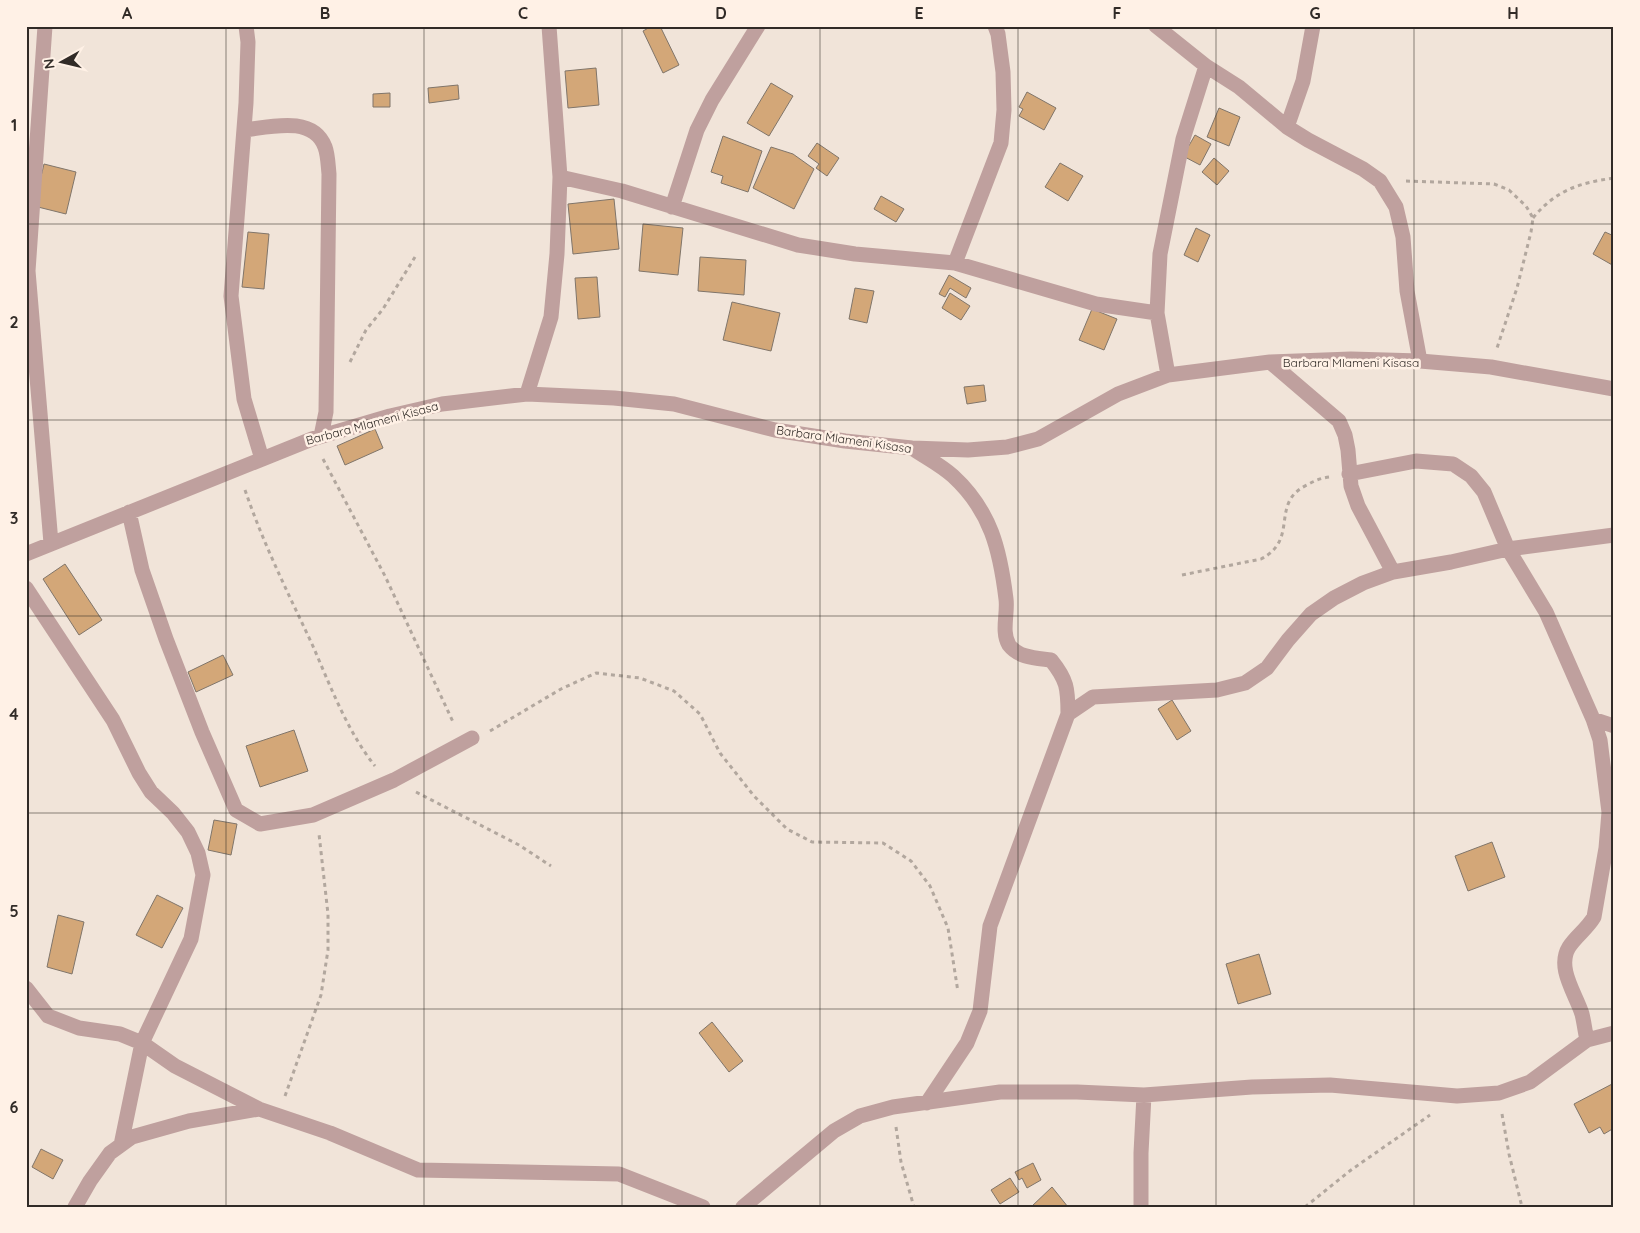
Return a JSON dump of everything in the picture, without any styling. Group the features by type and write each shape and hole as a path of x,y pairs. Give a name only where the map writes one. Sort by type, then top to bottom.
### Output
{"street":[{"path":"46,26 28,271 52,542"},
{"path":"246,26 248,42 244,130 232,296 244,399 262,459"},
{"path":"527,394 550,317 557,254 560,177 549,26"},
{"path":"672,207 697,130 712,100 758,26"},
{"path":"955,263 1001,143 1004,110 1003,72 998,34 995,26"},
{"path":"1156,26 1206,66 1239,87 1287,127 1380,180 1396,207 1402,237 1407,291 1420,361"},
{"path":"1287,127 1302,81 1313,26"},
{"path":"1168,375 1157,313 1160,254 1183,139 1206,66"},
{"path":"244,130 291,125 306,127 317,134 324,147 329,174 326,412 317,438"},
{"path":"560,177 622,191 798,245 855,254 955,263 1096,304 1157,313"},
{"name":"Barbara Mlameni Kisasa","path":"26,554 52,542 317,438 390,416 442,404 527,394 614,398 674,404 775,430 845,441 912,448 968,450 1007,447 1038,438 1118,394 1168,375 1270,362 1351,359 1420,361 1491,367 1614,388"},
{"path":"1270,362 1338,420 1347,443 1351,486 1358,506 1393,572"},
{"path":"912,448 952,475 975,501 989,525 1001,559 1006,603 1006,634 1010,645 1024,656 1051,660 1063,675 1068,691 1068,714 990,926 980,1011 967,1043 927,1103"},
{"path":"1349,474 1416,461 1453,464 1471,476 1484,492 1508,549 1546,612 1593,719 1600,740 1606,779 1609,812 1606,848 1594,917 1566,954 1568,985 1582,1015 1587,1040"},
{"path":"129,512 142,570 166,640 202,732 236,810 260,824 317,813 394,780 472,738"},
{"path":"1068,714 1094,696 1216,690 1244,683 1267,668 1311,614 1334,598 1363,582 1393,572 1451,562 1508,549 1614,535"},
{"path":"26,588 113,720 138,773 151,792 173,813 188,832 198,853 203,875 191,939 142,1043 121,1145"},
{"path":"1593,719 1614,726"},
{"path":"26,988 48,1016 79,1028 120,1034 142,1043 175,1066 259,1109 330,1133 418,1170 620,1174 703,1207"},
{"path":"743,1207 834,1131 860,1116 892,1107 1000,1092 1076,1092 1144,1096 1252,1087 1330,1085 1457,1096 1499,1093 1530,1082 1587,1040 1614,1033"},
{"path":"1141,1207 1144,1096"},
{"path":"75,1207 110,1153 132,1137 189,1121 259,1109"}],"path":[{"path":"1491,367 1517,288 1533,218 1545,203 1561,192 1587,182 1614,178"},
{"path":"1380,180 1494,184 1509,190 1526,206 1533,218"},
{"path":"346,370 366,330 383,309 415,257"},
{"path":"317,438 385,576 450,717 462,736 472,738 490,731 561,689 596,672 640,678 674,690 700,714 720,753 754,796 787,829 812,842 883,843 911,861 930,886 948,928 959,995"},
{"path":"237,469 254,516 345,718 374,766 381,769 394,780 519,844 551,866"},
{"path":"1182,575 1261,560 1278,545 1284,532 1284,516 1289,499 1298,489 1321,478 1349,474"},
{"path":"278,1115 321,995 328,950 328,914 317,813"},
{"path":"1499,1093 1509,1154 1522,1207"},
{"path":"1305,1207 1351,1170 1457,1096"},
{"path":"892,1107 901,1162 914,1207"}],"building":[{"path":"652,26 660,26 679,65 663,73 643,31"},
{"path":"596,68 599,105 568,108 565,71"},
{"path":"771,83 793,96 769,136 747,123"},
{"path":"458,85 459,99 429,103 428,88"},
{"path":"1027,92 1056,108 1044,130 1019,116 1023,109 1019,107"},
{"path":"390,93 390,107 373,107 373,94"},
{"path":"1219,108 1240,117 1229,146 1207,137"},
{"path":"1195,135 1211,144 1200,165 1183,156"},
{"path":"723,136 762,151 748,192 721,183 723,176 711,172"},
{"path":"817,143 839,158 827,176 816,168 819,164 808,156"},
{"path":"771,147 793,154 814,169 794,209 753,188"},
{"path":"1214,158 1229,171 1217,185 1202,172"},
{"path":"1060,163 1083,176 1068,201 1045,187"},
{"path":"44,164 76,172 66,214 34,206"},
{"path":"881,196 904,209 896,222 874,209"},
{"path":"614,199 619,249 573,254 568,204"},
{"path":"643,224 683,228 678,275 639,271"},
{"path":"1196,228 1210,235 1198,262 1184,255"},
{"path":"248,232 269,234 264,289 242,287"},
{"path":"1605,232 1614,236 1614,266 1593,254"},
{"path":"700,257 746,260 744,295 698,291"},
{"path":"949,275 971,288 966,298 950,288 945,297 939,294"},
{"path":"597,277 600,317 578,319 575,278"},
{"path":"855,288 874,291 867,323 849,319"},
{"path":"950,293 970,306 961,320 942,308"},
{"path":"732,302 780,313 771,351 723,340"},
{"path":"1092,309 1117,319 1104,350 1079,340"},
{"path":"984,385 986,401 967,404 964,387"},
{"path":"375,429 383,448 345,465 337,446"},
{"path":"65,564 102,620 79,635 43,579"},
{"path":"223,655 233,675 196,692 188,672"},
{"path":"1172,700 1191,731 1177,740 1158,709"},
{"path":"294,730 308,771 260,787 246,746"},
{"path":"214,820 237,824 231,855 208,850"},
{"path":"1492,842 1505,877 1468,891 1455,856"},
{"path":"157,895 183,908 162,948 136,935"},
{"path":"58,915 84,922 72,974 47,967"},
{"path":"1259,954 1271,994 1238,1004 1226,964"},
{"path":"712,1022 743,1061 729,1072 699,1033"},
{"path":"1614,1083 1614,1128 1604,1134 1600,1127 1589,1133 1574,1104"},
{"path":"41,1149 63,1160 53,1179 32,1167"},
{"path":"1033,1163 1041,1180 1027,1188 1022,1178 1019,1180 1015,1172"},
{"path":"1010,1178 1019,1192 1000,1204 991,1190"},
{"path":"1052,1187 1068,1207 1031,1207"}]}
